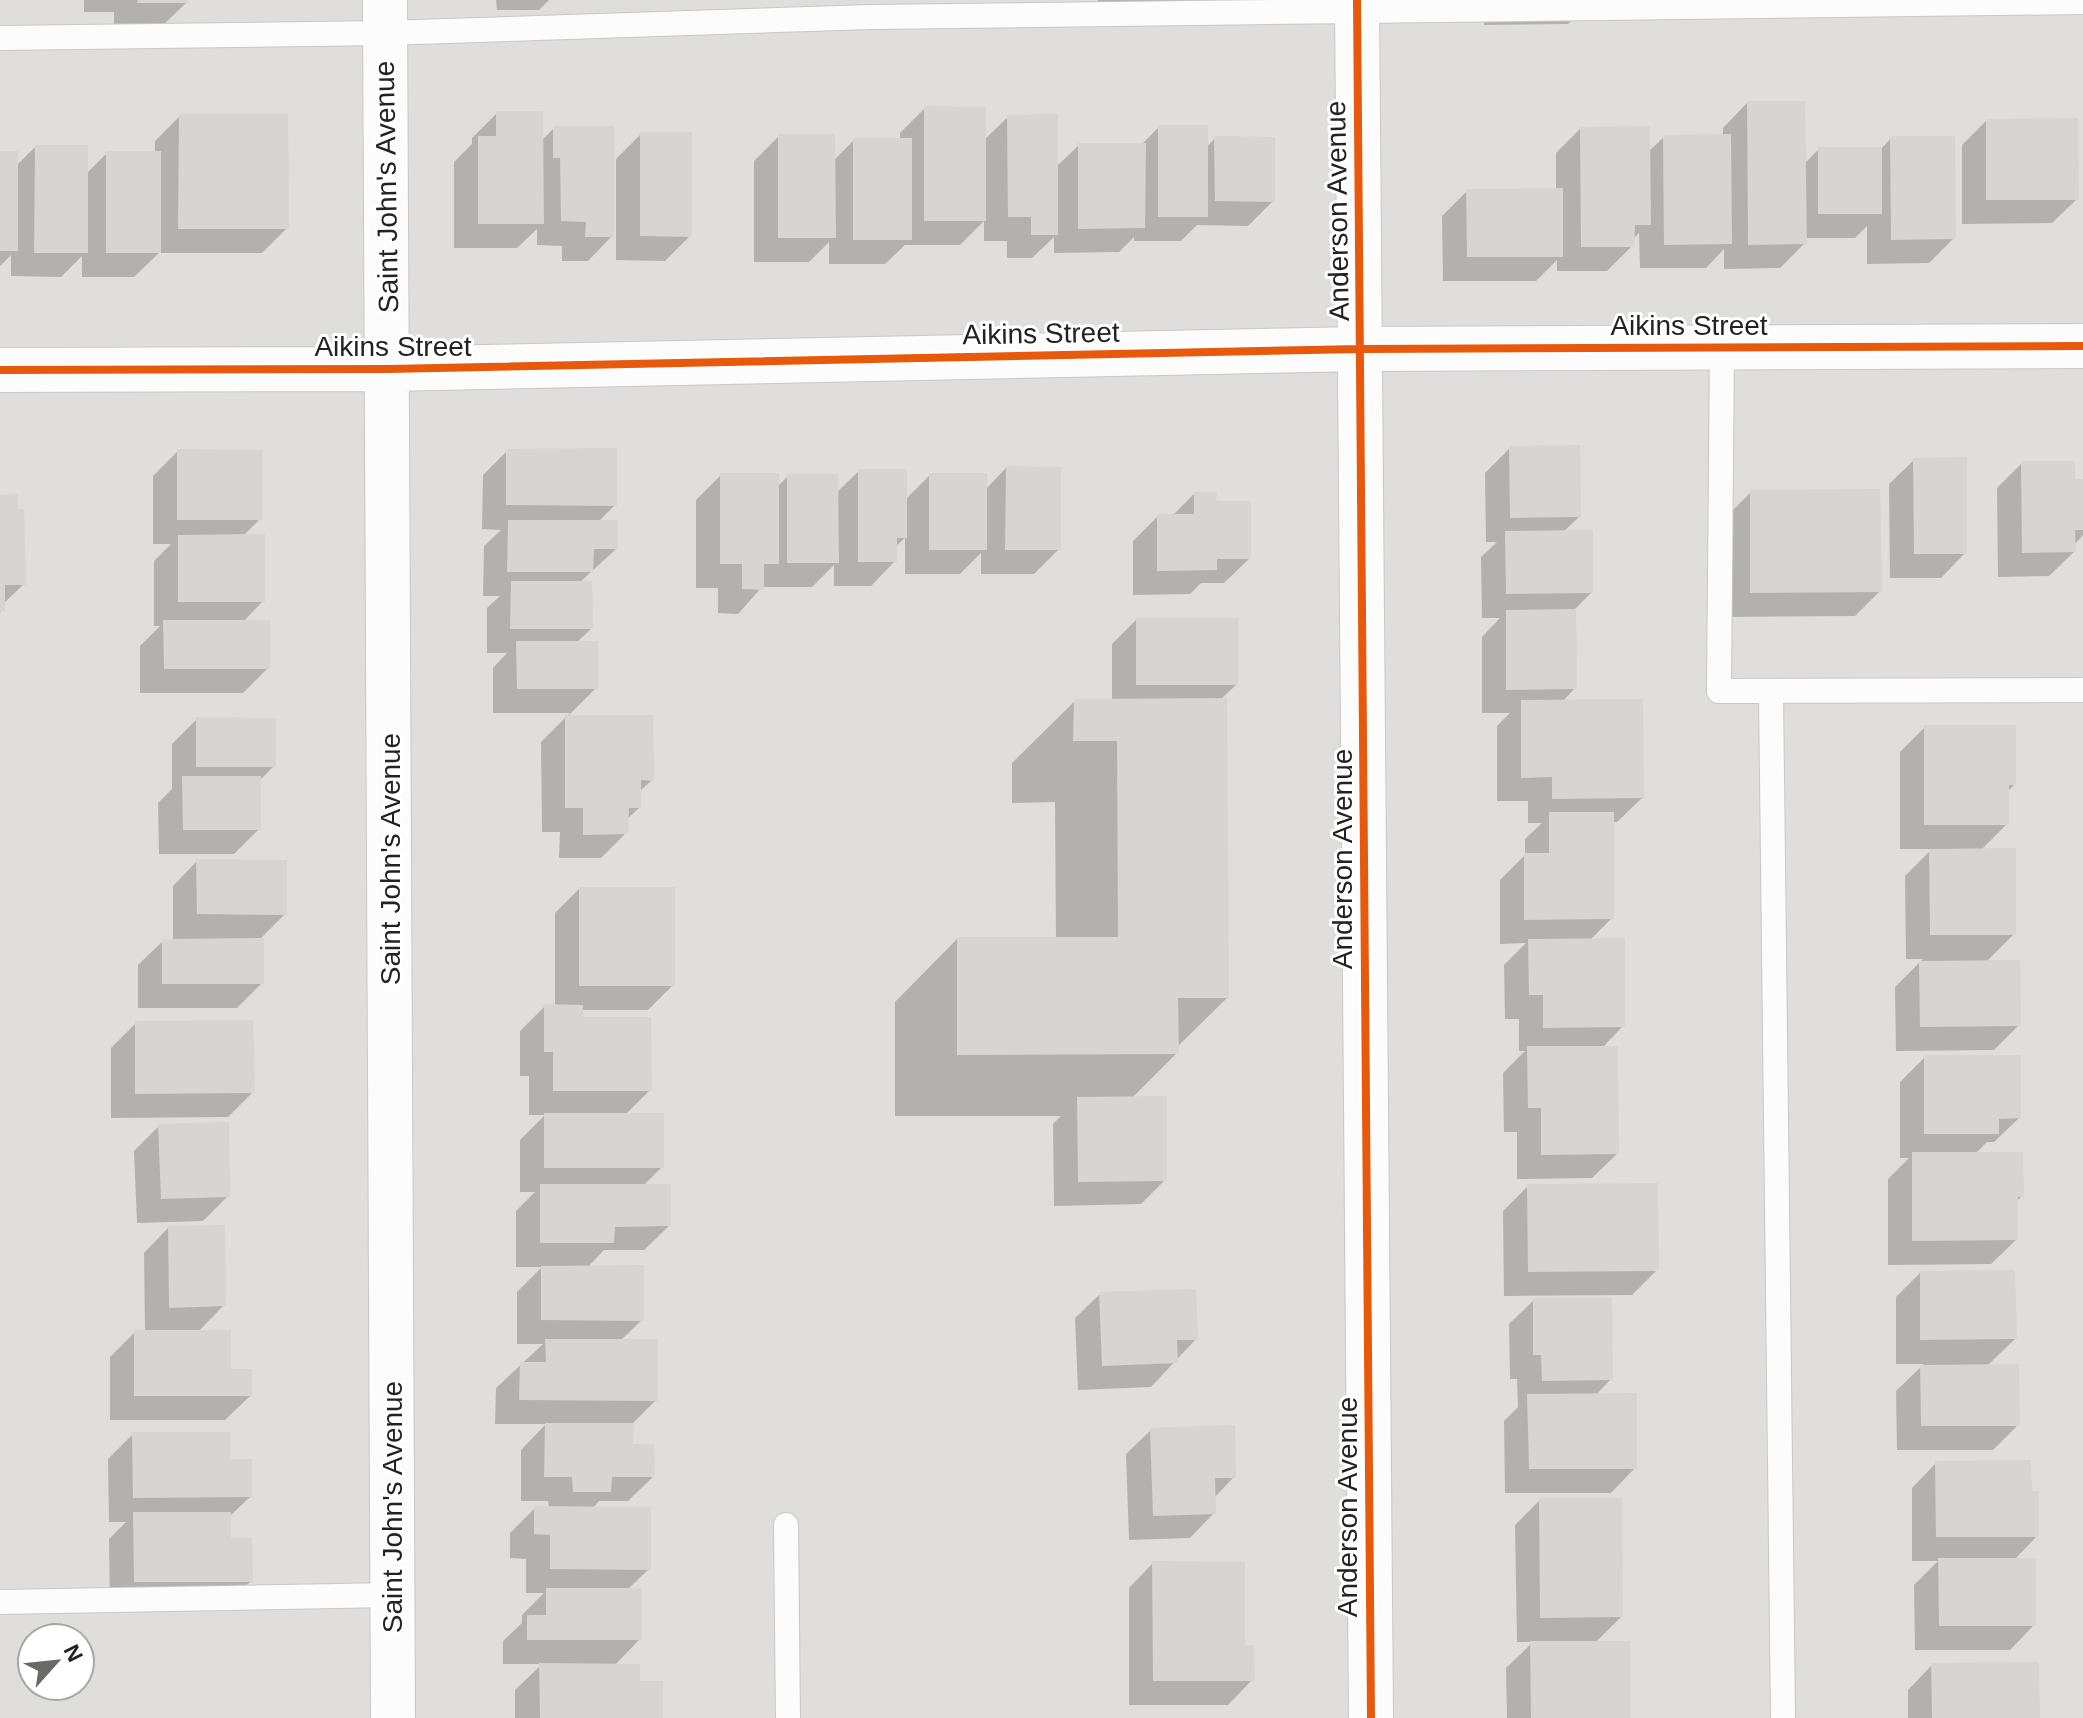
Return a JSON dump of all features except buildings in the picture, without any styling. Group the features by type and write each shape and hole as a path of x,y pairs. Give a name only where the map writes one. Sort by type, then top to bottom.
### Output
{"street":[{"name":"Anderson Avenue","path":"1357,6 1371,1718"},
{"name":"Saint John's Avenue","path":"385,17 393,1718"},
{"name":"Aikins Street","path":"0,370 388,369 1361,349 2083,346"}],"lane":[{"path":"0,38 385,17 871,8 2083,2"},
{"path":"1722,347 1719,691 2083,690"},
{"path":"1771,691 1783,1718"},
{"path":"786,1525 788,1718"},
{"path":"0,1602 392,1595"}],"shaded area":[{"path":"0,0 2083,0 2083,1718 0,1718"}],"cycle path":[{"path":"1357,0 1371,1718"},
{"path":"0,370 388,369 1361,349 2083,346"}]}
